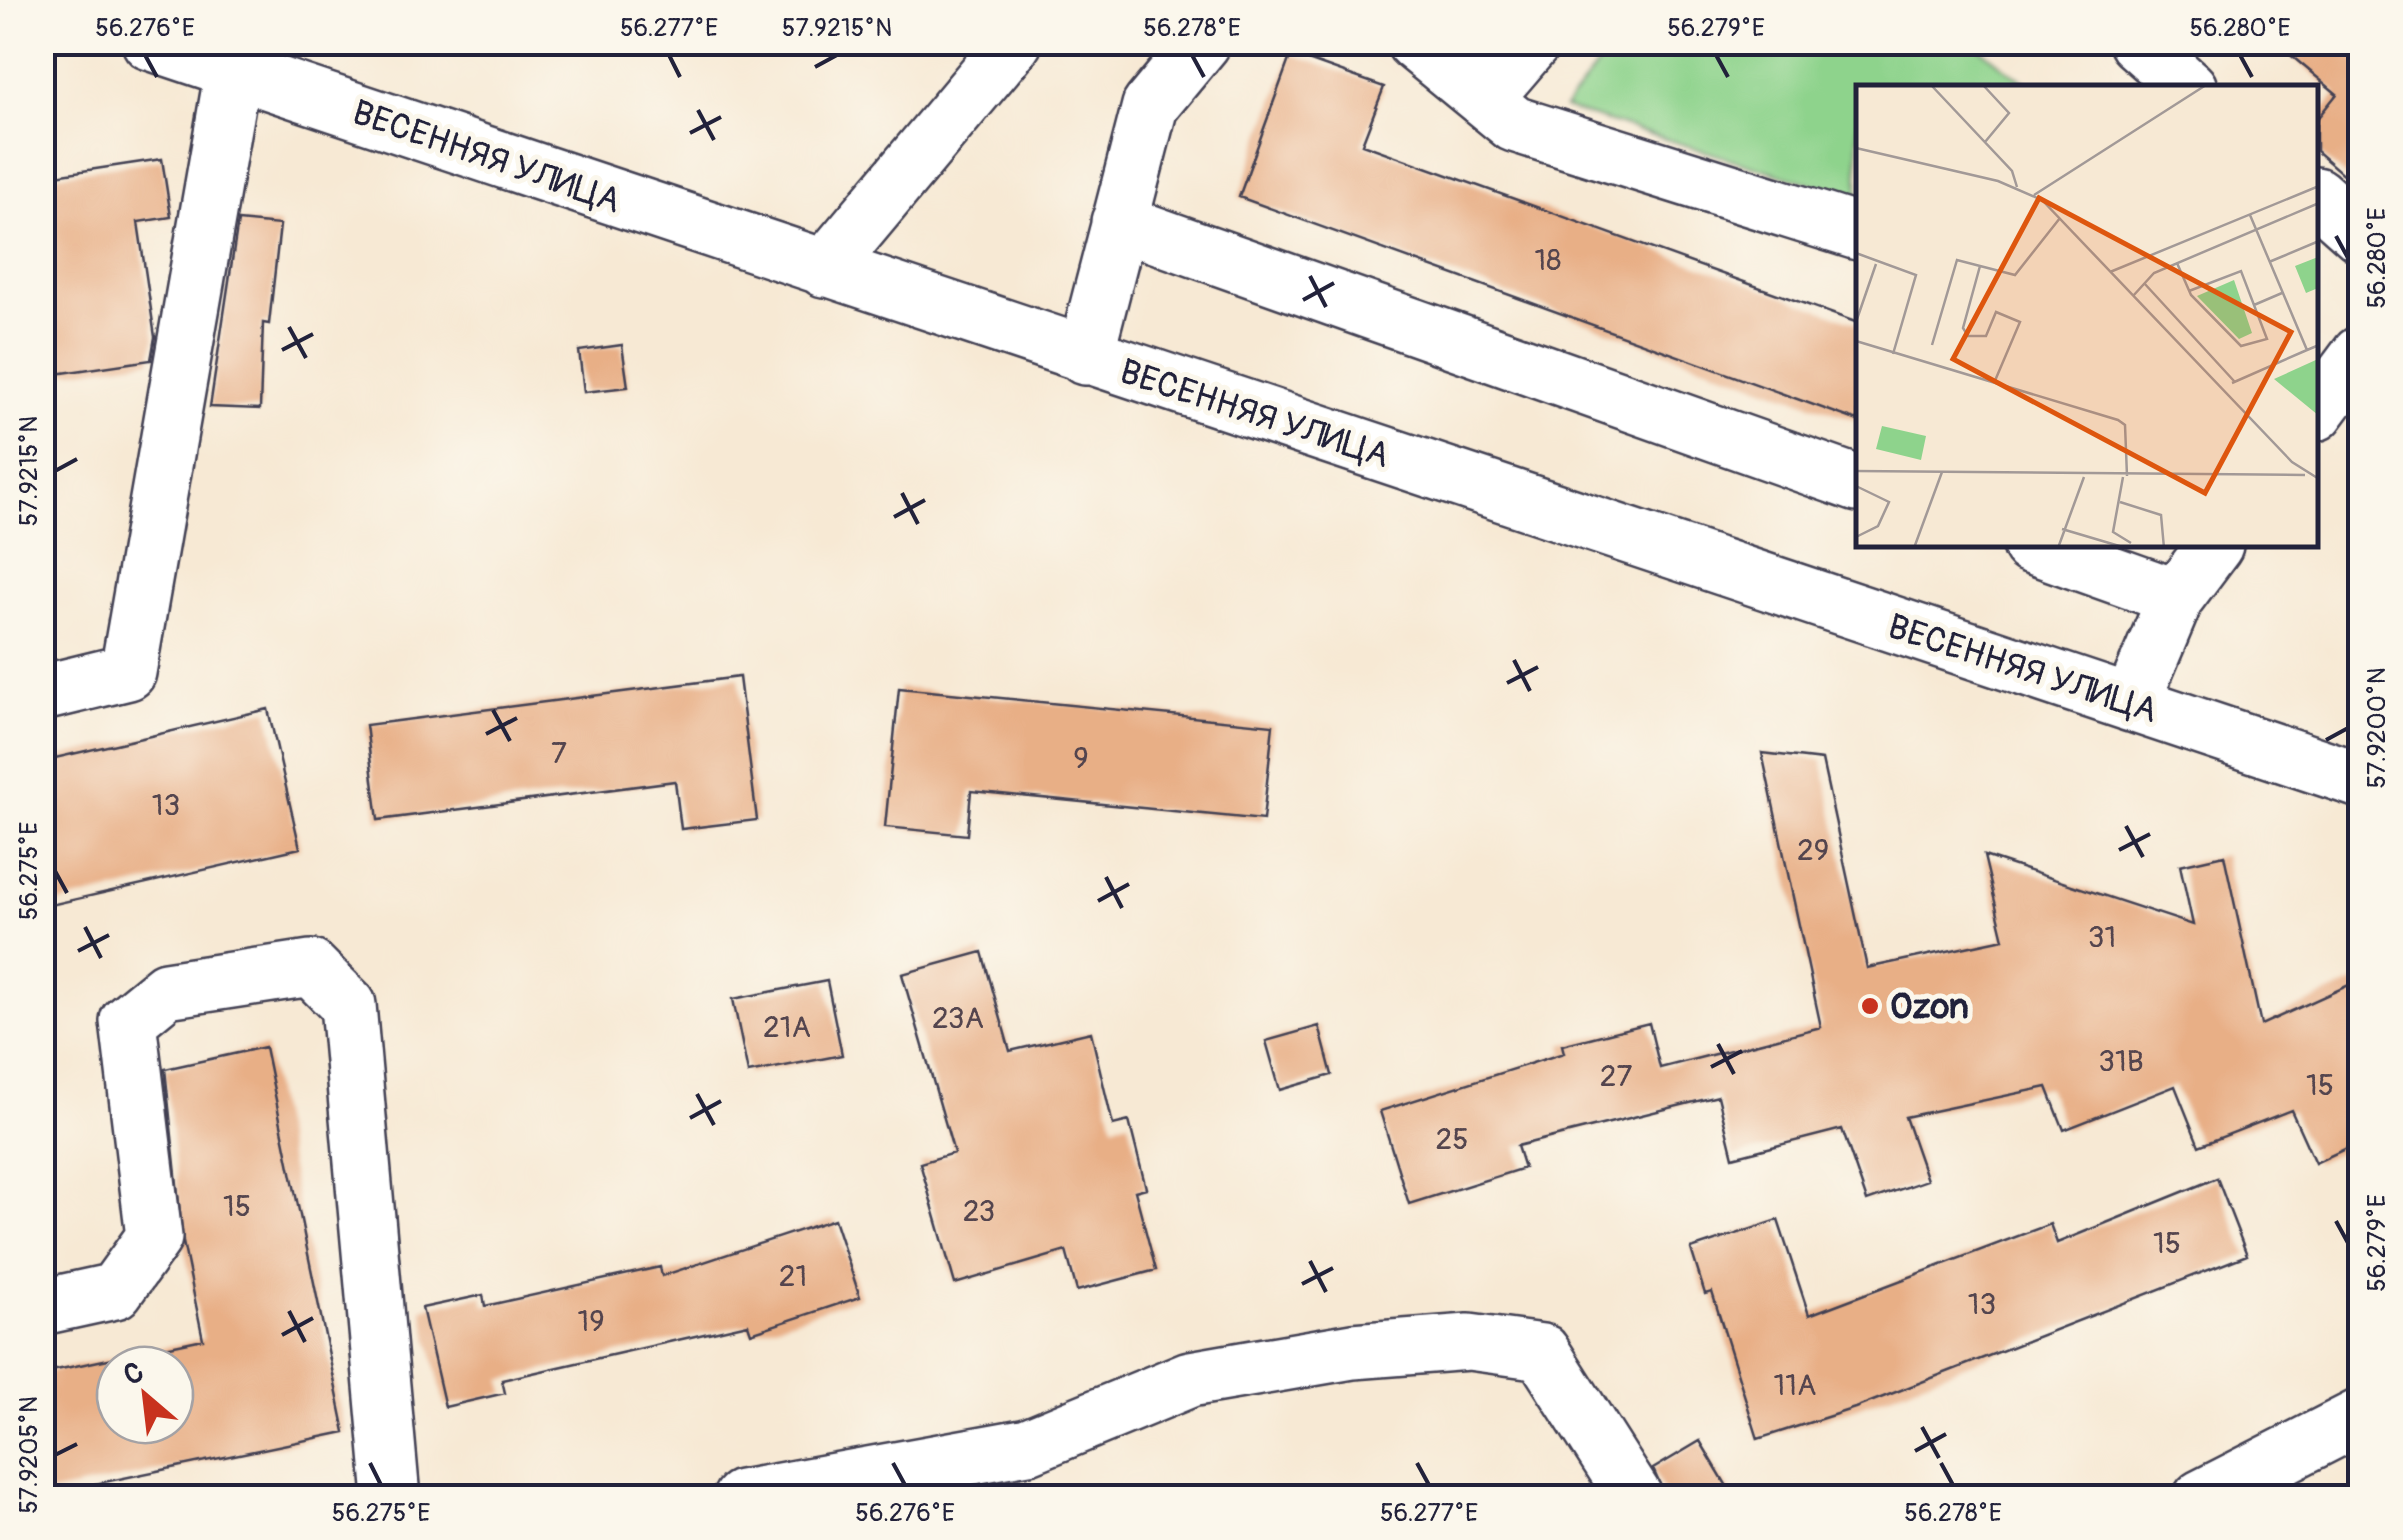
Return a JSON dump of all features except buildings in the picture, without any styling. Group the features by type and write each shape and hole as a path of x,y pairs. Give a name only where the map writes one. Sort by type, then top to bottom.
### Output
{"street":[{"name":"ВЕСЕННЯЯ УЛИЦА","path":"150,42 2360,780"},
{"path":"824,269 1014,42"},
{"path":"1086,357 1150,106 1203,42"},
{"path":"1414,42 1514,124 1856,231"},
{"path":"1484,99 1533,42"},
{"path":"2137,42 2186,85"},
{"path":"42,693 128,672 233,70"},
{"path":"2318,197 2360,234"},
{"path":"1119,222 1856,483"},
{"path":"2318,410 2360,354"},
{"path":"2038,548 2176,597"},
{"path":"2132,704 2176,597 2213,548"},
{"path":"42,1307 115,1291 154,1237 128,1021 166,990 311,968 348,1005 392,1498"},
{"path":"742,1498 1028,1446 1190,1379 1352,1351 1469,1342 1542,1352 1635,1498"},
{"path":"2201,1498 2360,1418"}],"green space":[{"path":"1615,43 1973,43 2028,85 1856,85 1856,197 1564,108"}],"place":[{"name":"Ozon","path":"1870,1006"}]}
